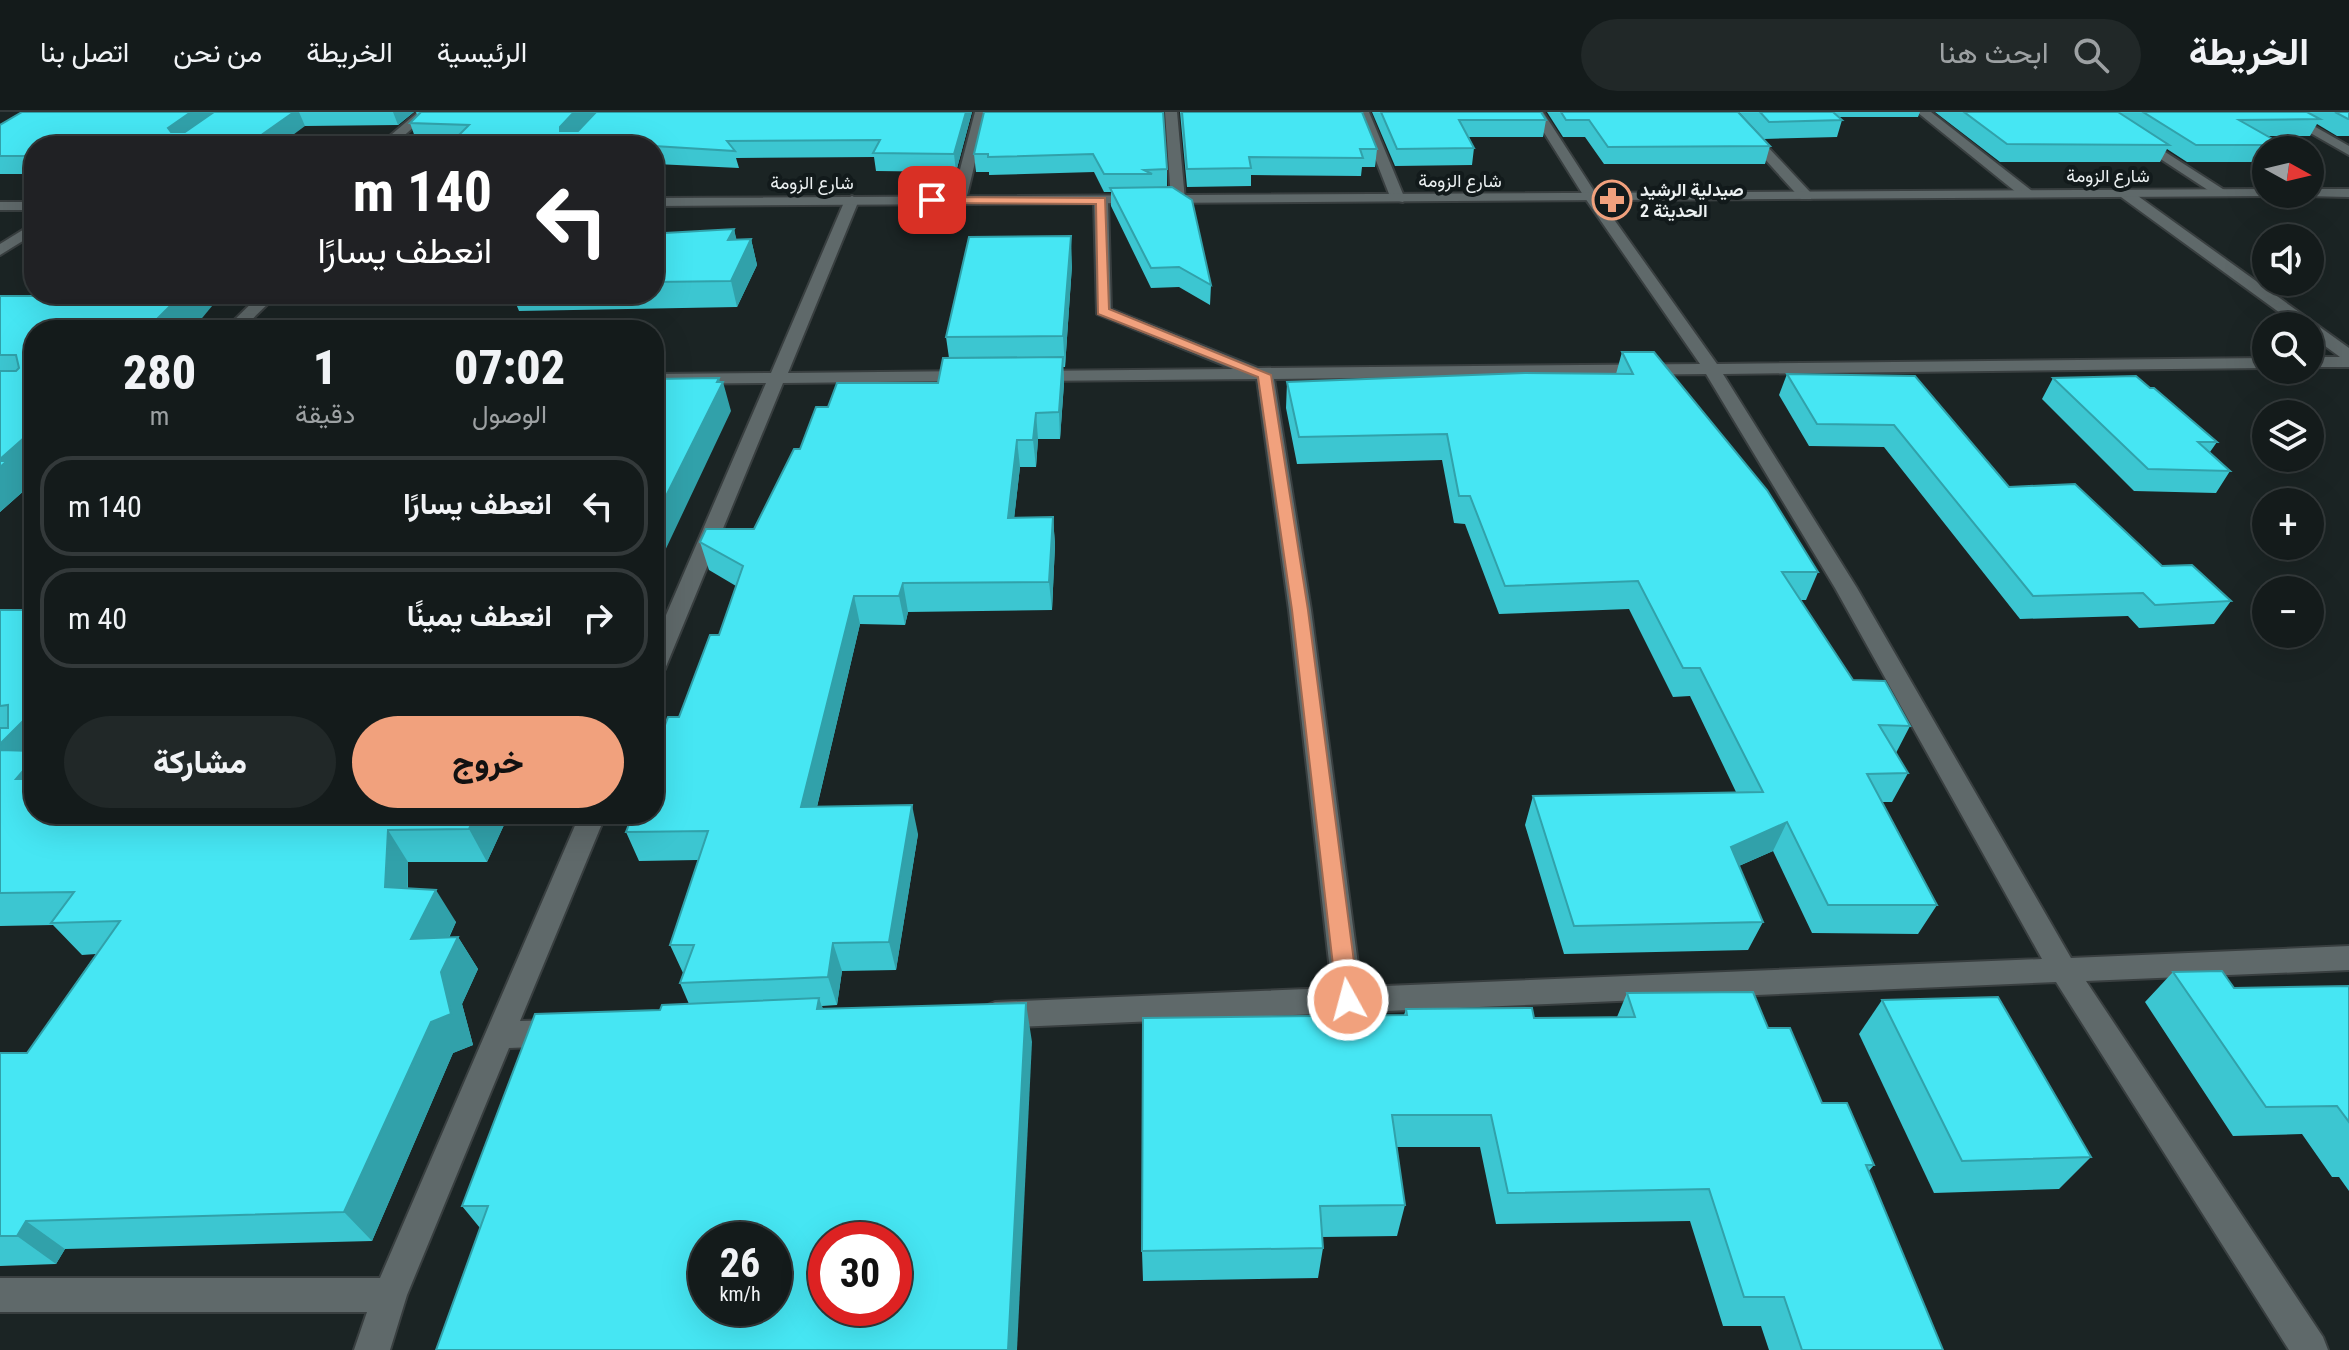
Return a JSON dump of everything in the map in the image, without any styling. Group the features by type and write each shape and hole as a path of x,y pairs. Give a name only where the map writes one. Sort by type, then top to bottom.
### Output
{"street":[{"path":"396,136 425,112"},
{"path":"959,200 981,112"},
{"path":"1171,112 1178,200"},
{"path":"1363,112 1398,199"},
{"path":"1537,112 1592,198 1711,368 1846,588 2062,968 2310,1350"},
{"path":"1728,112 1806,196"},
{"path":"1923,112 2027,194"},
{"path":"2095,112 2222,193"},
{"path":"2280,112 2349,151"},
{"name":"شارع الزومة","path":"664,202 2252,193"},
{"path":"2324,193 2348,194"},
{"path":"2126,194 2288,312"},
{"path":"664,645 852,200"},
{"path":"1101,201 1103,311 1265,375"},
{"path":"0,206 24,206"},
{"path":"0,251 24,234"},
{"path":"243,320 259,304"},
{"path":"2324,338 2349,356"},
{"path":"2324,362 2349,362"},
{"path":"664,379 2252,363"},
{"path":"1265,375 1300,610 1348,1000"},
{"path":"372,1350 390,1295 589,824"},
{"path":"964,1016 2349,958"},
{"path":"501,1035 581,1032"},
{"path":"0,1295 390,1295"}],"building":[{"path":"22,112 191,112 168,128 171,132 185,132 214,112 294,112 260,136 24,136 24,156 0,156 0,125"},
{"path":"421,112 574,112 560,131 578,131 596,112 966,112 954,154 873,153 880,140 727,141 735,151 664,147 664,136 458,136 469,125 410,123"},
{"path":"984,112 1163,112 1167,169 1144,170 1152,174 1104,174 1093,154 988,157 988,154 974,154"},
{"path":"1182,112 1362,112 1377,149 1360,149 1363,158 1249,157 1251,168 1187,169"},
{"path":"1381,112 1541,112 1546,120 1459,120 1474,148 1397,149"},
{"path":"1561,112 1738,112 1770,146 1608,147 1589,120 1566,120"},
{"path":"1760,112 1833,112 1842,120 1769,122"},
{"path":"1964,112 2118,112 2169,145 2007,144"},
{"path":"2143,112 2307,112 2320,119 2239,120 2267,136 2252,136 2252,145 2196,145"},
{"path":"2335,112 2349,112 2349,119 2348,119"},
{"path":"1172,187 1192,200 1211,285 1179,267 1151,268 1110,188"},
{"path":"734,229 728,240 751,239 731,281 664,282 665,233"},
{"path":"1071,236 1063,336 946,337 969,237"},
{"path":"0,296 24,296 24,304 172,304 156,320 24,320 24,438 0,459 0,371 16,371 19,368 16,355 0,355"},
{"path":"1622,352 1654,352 1767,490 1818,572 1782,572 1853,680 1885,681 1910,726 1879,725 1908,773 1867,774 1937,905 1828,905 1787,822 1731,847 1763,922 1574,926 1533,796 1763,792 1700,668 1683,668 1638,581 1505,586 1470,496 1459,496 1447,434 1299,437 1287,382 1525,373 1633,374"},
{"path":"1063,357 1059,412 1036,413 1033,440 1017,440 1008,518 1053,517 1049,582 903,583 899,596 854,596 801,807 912,805 889,942 833,943 828,977 680,983 694,945 670,945 708,831 626,832 629,824 664,824 664,728 668,717 679,717 710,635 719,635 743,566 700,542 706,529 754,529 794,449 800,449 816,407 828,407 837,383 938,383 943,358"},
{"path":"1787,374 1915,376 2009,487 2075,484 2162,566 2192,565 2231,601 2155,605 2143,593 2033,596 1894,425 1817,424"},
{"path":"2136,376 2217,442 2198,442 2230,471 2148,469 2053,378"},
{"path":"719,378 717,382 723,382 664,500 664,379"},
{"path":"0,610 24,610 24,720 0,744 0,728 8,728 8,705 0,706"},
{"path":"0,750 24,751 24,770 16,779 24,779 24,824 471,824 469,829 388,830 385,887 436,890 411,939 458,937 441,972 451,1014 431,1022 344,1212 26,1221 17,1236 0,1236 0,1053 27,1053 120,921 51,923 74,892 0,893"},
{"path":"2222,971 2234,988 2349,986 2349,1122 2337,1106 2266,1107 2173,972"},
{"path":"1753,992 1768,1028 1790,1028 1822,1103 1847,1103 1874,1165 1866,1165 1943,1350 1802,1350 1784,1297 1744,1297 1709,1189 1508,1193 1491,1115 1392,1115 1405,1205 1320,1206 1323,1248 1142,1251 1143,1018 1407,1015 1406,1009 1532,1008 1534,1018 1635,1017 1627,993"},
{"path":"1998,997 2091,1157 1962,1161 1882,1000"},
{"path":"819,998 817,1009 1026,1003 1008,1350 436,1350 488,1206 462,1206 535,1014 660,1010 662,1005"}],"place":[{"name":"صيدلية الرشيد الحديثة 2","path":"1612,200"}],"route":[{"path":"932,200 1101,201 1103,311 1265,375 1300,610 1348,1000"}]}
